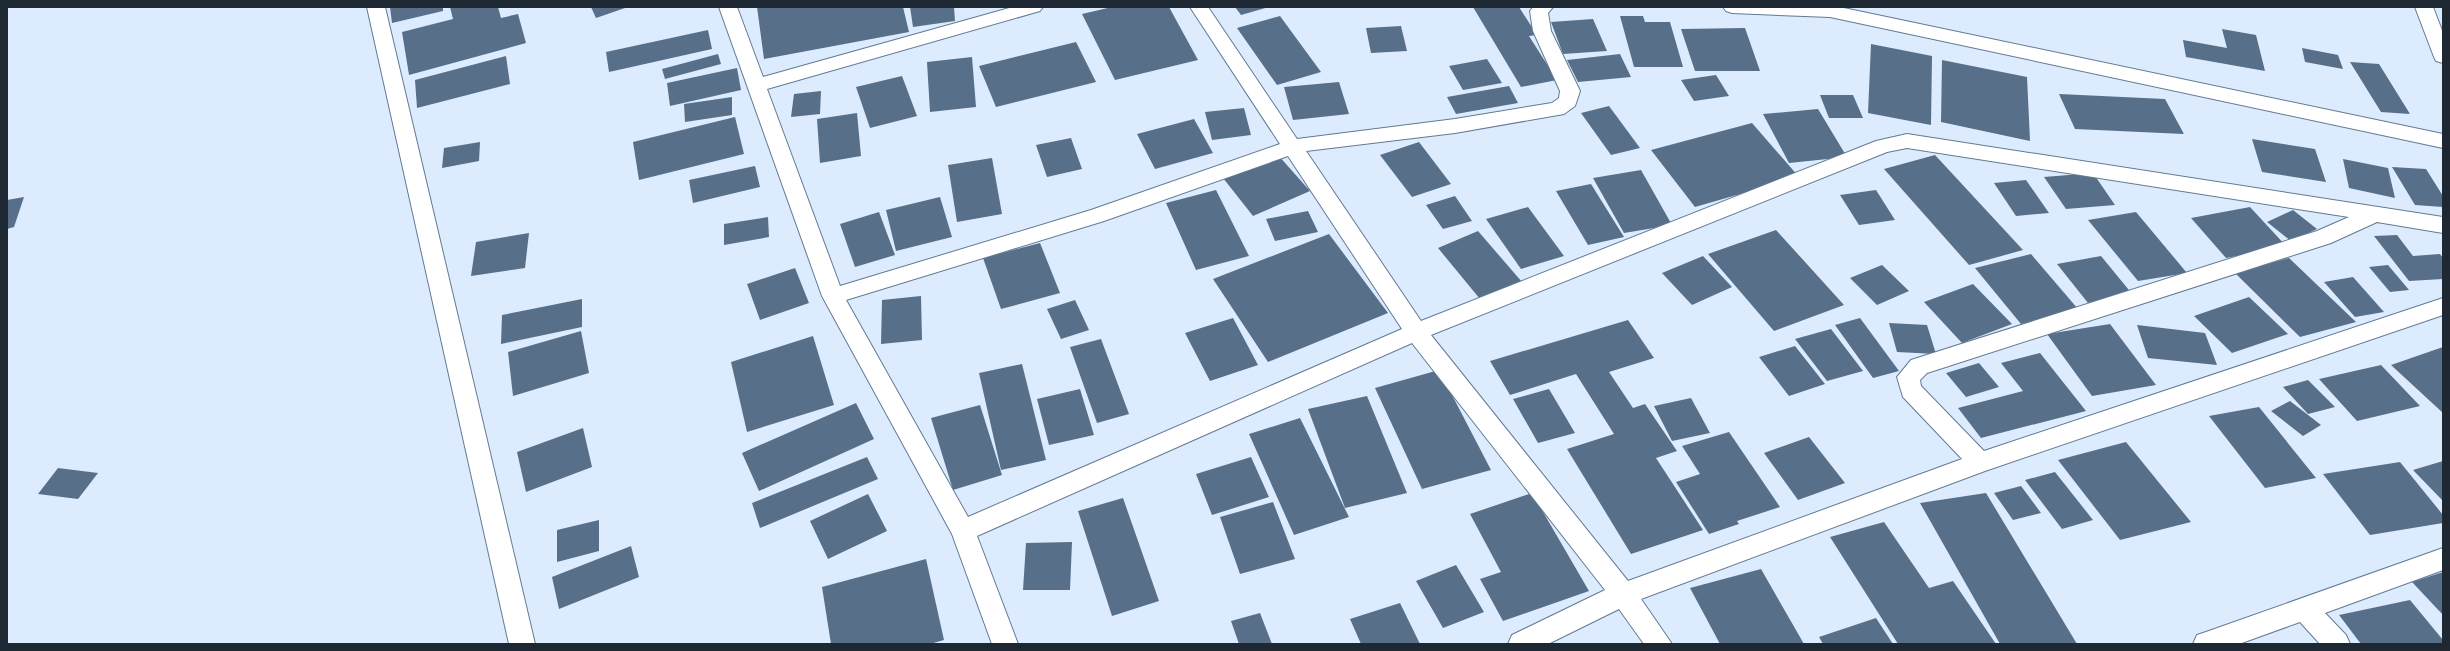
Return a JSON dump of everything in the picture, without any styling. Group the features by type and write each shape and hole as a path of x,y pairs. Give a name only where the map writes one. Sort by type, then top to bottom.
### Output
{"street":[{"path":"376,7 522,644"},
{"path":"728,7 833,296 963,531 1005,644"},
{"path":"757,85 1034,7"},
{"path":"1199,7 1294,146 1416,332 1623,594 1659,644"},
{"path":"833,296 1096,216 1294,146 1455,126 1557,109 1568,101 1570,91 1542,31 1539,11 1544,7"},
{"path":"1732,7 1828,9 2443,140"},
{"path":"2424,7 2443,57"},
{"path":"963,531 1416,332 1883,146 1907,141 2443,225"},
{"path":"1980,463 1911,390 1908,377 1919,366 2324,237 2374,214"},
{"path":"1521,644 1623,594 1980,463 2443,306"},
{"path":"2206,644 2305,610 2443,559"},
{"path":"2305,610 2337,644"}],"building":[{"path":"390,7 443,7 443,11 392,23"},
{"path":"450,7 498,7 501,18 518,14 526,43 409,75 402,32 453,19"},
{"path":"591,7 628,7 596,18"},
{"path":"757,7 903,7 909,32 764,59"},
{"path":"910,7 954,7 955,21 913,27"},
{"path":"1112,7 1169,7 1198,60 1115,80 1082,14"},
{"path":"1235,7 1269,7 1241,15"},
{"path":"1473,7 1519,7 1537,35 1529,36 1557,80 1521,87"},
{"path":"1280,16 1321,72 1277,85 1237,28"},
{"path":"1620,16 1643,16 1645,22 1670,22 1683,67 1634,67"},
{"path":"1593,19 1607,51 1563,54 1551,22"},
{"path":"1401,26 1407,51 1371,53 1366,28"},
{"path":"1745,28 1760,71 1695,71 1681,29"},
{"path":"2222,29 2256,35 2265,71 2186,57 2183,40 2227,48"},
{"path":"708,30 712,49 609,72 606,52"},
{"path":"1076,42 1096,82 996,107 979,66"},
{"path":"1871,44 1932,56 1931,125 1868,113"},
{"path":"2302,48 2338,55 2343,69 2305,62"},
{"path":"718,54 721,64 665,79 662,69"},
{"path":"1620,54 1631,77 1578,82 1567,60"},
{"path":"506,56 510,84 417,108 415,80"},
{"path":"972,57 976,107 930,112 927,62"},
{"path":"1487,59 1502,83 1463,90 1449,66"},
{"path":"1942,60 2027,77 2030,141 1941,122"},
{"path":"2350,62 2379,64 2410,114 2381,112"},
{"path":"737,68 741,90 670,106 667,83"},
{"path":"1716,75 1729,96 1694,101 1681,80"},
{"path":"902,76 917,116 870,128 856,87"},
{"path":"1339,82 1349,114 1293,120 1284,87"},
{"path":"1509,86 1518,103 1456,114 1447,97"},
{"path":"821,91 820,114 791,117 794,94"},
{"path":"2059,94 2165,99 2184,134 2075,129"},
{"path":"1820,95 1853,95 1863,118 1829,118"},
{"path":"732,97 732,115 685,122 684,104"},
{"path":"1609,106 1640,148 1611,155 1581,113"},
{"path":"1244,108 1251,135 1212,140 1205,112"},
{"path":"1818,109 1847,157 1789,163 1763,114"},
{"path":"857,113 861,156 820,163 817,119"},
{"path":"735,117 744,154 639,180 633,142"},
{"path":"1194,119 1213,153 1155,169 1137,134"},
{"path":"1752,123 1799,177 1695,207 1651,150"},
{"path":"1071,138 1082,169 1047,177 1036,145"},
{"path":"2252,139 2315,149 2326,182 2262,172"},
{"path":"480,142 479,161 442,168 444,148"},
{"path":"1419,142 1451,184 1412,197 1380,155"},
{"path":"1278,155 1310,191 1253,216 1223,178"},
{"path":"1935,155 2023,250 1969,265 1884,169"},
{"path":"992,158 1002,214 957,222 948,165"},
{"path":"2343,159 2388,168 2395,198 2349,188"},
{"path":"755,166 760,187 693,203 689,180"},
{"path":"2392,167 2426,169 2443,196 2443,207 2415,205"},
{"path":"1641,170 1672,225 1624,233 1593,178"},
{"path":"2093,173 2115,205 2066,209 2044,177"},
{"path":"2026,180 2049,213 2016,216 1994,183"},
{"path":"1591,184 1624,237 1588,245 1556,191"},
{"path":"1216,190 1249,256 1196,270 1166,203"},
{"path":"1876,190 1895,220 1859,225 1840,195"},
{"path":"1455,196 1472,221 1443,229 1426,205"},
{"path":"24,197 14,227 7,229 7,200"},
{"path":"940,197 952,237 896,251 886,210"},
{"path":"1528,207 1564,256 1521,269 1486,219"},
{"path":"2250,207 2287,247 2226,258 2191,218"},
{"path":"2293,210 2317,229 2291,241 2267,222"},
{"path":"1308,211 1318,232 1275,241 1266,219"},
{"path":"879,212 895,255 855,267 840,224"},
{"path":"2136,212 2187,273 2138,281 2088,220"},
{"path":"768,217 769,237 724,245 724,224"},
{"path":"1776,230 1844,305 1774,331 1708,254"},
{"path":"1478,231 1522,282 1480,299 1438,248"},
{"path":"529,233 525,268 471,276 476,242"},
{"path":"1329,234 1388,313 1268,362 1213,279"},
{"path":"2397,235 2413,256 2440,254 2443,258 2443,279 2409,281 2374,236"},
{"path":"1040,243 1060,293 1001,309 983,258"},
{"path":"2031,254 2078,309 2021,324 1975,268"},
{"path":"1703,256 1732,287 1692,305 1662,273"},
{"path":"2101,256 2133,295 2088,303 2057,264"},
{"path":"2289,258 2356,322 2300,337 2235,273"},
{"path":"1882,265 1909,291 1877,305 1850,278"},
{"path":"2388,265 2409,290 2390,292 2369,267"},
{"path":"795,268 809,303 760,320 747,284"},
{"path":"2353,277 2384,312 2355,317 2324,282"},
{"path":"1973,284 2012,324 1962,343 1924,302"},
{"path":"921,296 922,340 881,344 882,300"},
{"path":"2249,297 2288,334 2232,353 2194,316"},
{"path":"582,299 582,327 501,344 502,315"},
{"path":"1075,300 1089,330 1061,339 1047,309"},
{"path":"1233,318 1258,365 1210,381 1185,333"},
{"path":"1860,318 1899,371 1873,378 1835,325"},
{"path":"1628,320 1654,358 1609,372 1633,408 1645,404 1677,451 1656,458 1703,530 1631,554 1567,449 1614,434 1576,374 1510,395 1490,361"},
{"path":"1889,323 1927,325 1936,354 1897,352"},
{"path":"2110,324 2156,385 2092,396 2047,334"},
{"path":"2137,325 2205,333 2217,365 2148,358"},
{"path":"1831,329 1863,371 1827,381 1795,339"},
{"path":"581,331 589,373 513,396 508,352"},
{"path":"813,336 834,405 747,432 731,362"},
{"path":"1101,339 1129,414 1097,423 1070,347"},
{"path":"1795,346 1825,384 1789,396 1759,357"},
{"path":"2443,347 2443,413 2391,365"},
{"path":"2040,353 2086,411 1981,438 1958,408 2023,391 2001,363"},
{"path":"1979,363 1999,387 1966,397 1946,373"},
{"path":"1022,364 1046,460 1001,470 979,373"},
{"path":"2381,365 2420,406 2357,421 2319,379"},
{"path":"1439,370 1491,470 1422,489 1375,388"},
{"path":"2308,380 2335,407 2308,414 2283,387"},
{"path":"1080,389 1094,435 1049,445 1037,399"},
{"path":"1549,389 1575,433 1538,443 1513,399"},
{"path":"1367,396 1407,493 1345,508 1308,409"},
{"path":"1691,398 1710,433 1672,441 1654,406"},
{"path":"2290,401 2321,425 2303,436 2271,411"},
{"path":"856,403 874,439 759,491 742,453"},
{"path":"980,405 1002,475 953,490 931,418"},
{"path":"2259,407 2316,478 2265,488 2209,416"},
{"path":"1300,418 1349,517 1294,535 1249,434"},
{"path":"583,428 592,467 526,492 517,452"},
{"path":"1729,432 1780,507 1737,521 1739,524 1709,534 1676,482 1700,474 1682,446"},
{"path":"1809,437 1845,483 1798,500 1764,453"},
{"path":"2126,442 2191,522 2120,540 2058,460"},
{"path":"867,457 878,479 760,528 752,503"},
{"path":"1251,457 1269,497 1212,515 1196,474"},
{"path":"2443,461 2443,501 2413,470"},
{"path":"2400,462 2443,515 2443,523 2370,535 2323,474"},
{"path":"58,468 98,473 78,499 38,494"},
{"path":"2055,472 2093,520 2062,529 2025,480"},
{"path":"2021,486 2041,513 2013,520 1994,493"},
{"path":"1532,493 1589,591 1503,621 1480,579 1501,572 1470,514"},
{"path":"1986,493 2077,644 2000,644 1920,503"},
{"path":"868,494 887,531 828,559 810,521"},
{"path":"1123,498 1159,601 1112,616 1078,511"},
{"path":"1273,502 1295,559 1240,574 1220,517"},
{"path":"599,520 599,551 557,562 557,530"},
{"path":"1884,522 1929,588 1953,581 1996,644 1898,644 1830,537"},
{"path":"1072,542 1070,590 1023,590 1026,543"},
{"path":"631,546 639,577 559,609 552,577"},
{"path":"926,559 944,640 930,644 831,644 822,587"},
{"path":"1456,565 1484,612 1443,628 1416,581"},
{"path":"1761,569 1804,644 1720,644 1690,588"},
{"path":"2443,572 2443,615 2412,582"},
{"path":"2410,600 2443,640 2443,644 2361,644 2339,615"},
{"path":"1400,603 1420,644 1361,644 1350,619"},
{"path":"1260,613 1272,644 1239,644 1231,621"},
{"path":"1876,618 1893,644 1823,644 1819,637"}]}
